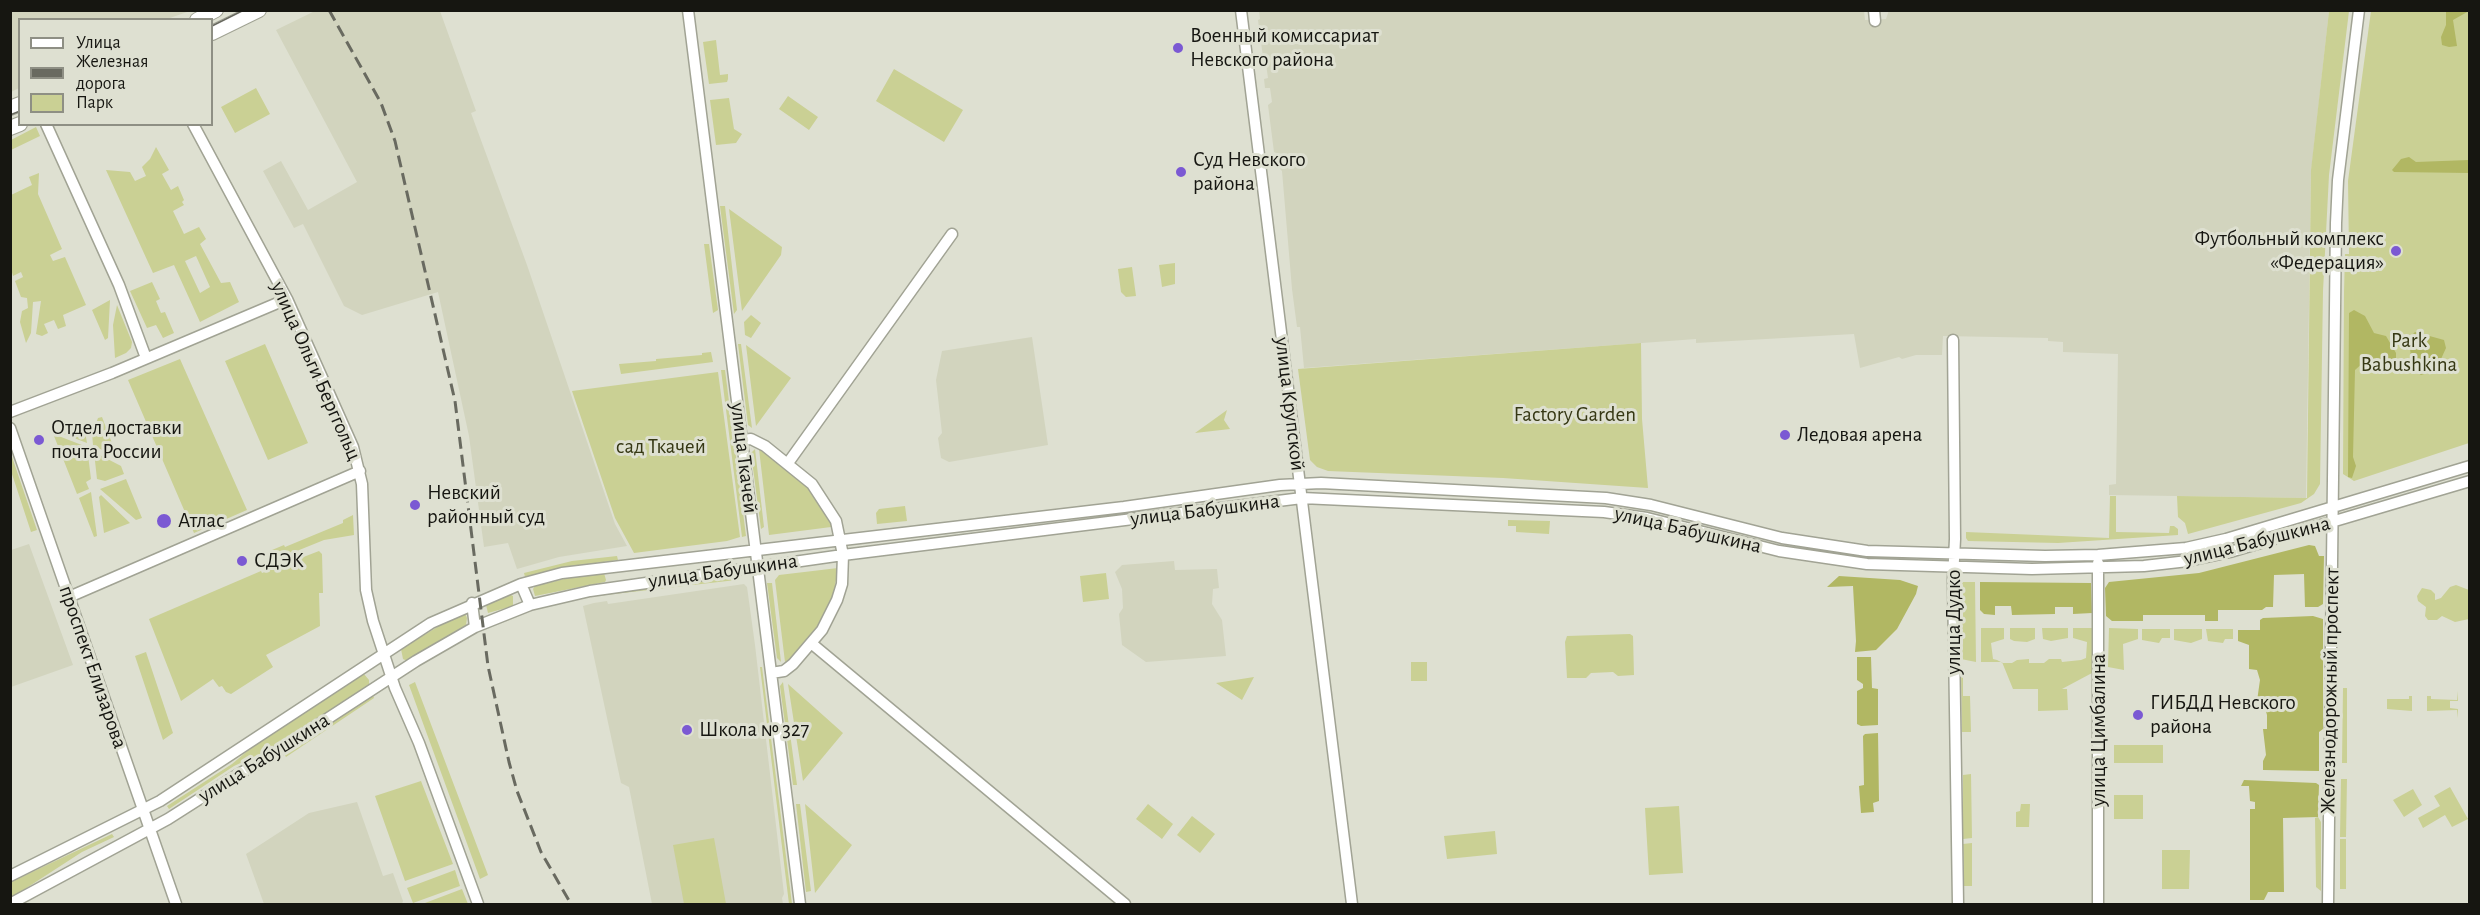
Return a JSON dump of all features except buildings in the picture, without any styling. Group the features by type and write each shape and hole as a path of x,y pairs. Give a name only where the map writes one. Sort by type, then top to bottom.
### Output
{"main road":[{"path":"201,18 216,10"},
{"path":"213,33 259,10"}],"street":[{"name":"улица Ткачей","path":"688,10 800,904"},
{"name":"улица Крупской","path":"1241,10 1352,904"},
{"name":"Железнодорожный проспект","path":"2328,904 2336,223 2359,10"},
{"path":"47,126 119,285 146,358"},
{"name":"улица Ольги Берггольц","path":"195,126 287,299 353,447 360,471 366,590 373,621 478,904"},
{"path":"788,463 952,234"},
{"path":"10,412 44,401 287,299"},
{"name":"улица Дудко","path":"1953,340 1958,904"},
{"name":"проспект Елизарова","path":"10,428 176,904"},
{"path":"742,440 751,438 788,463 822,496 836,521 843,555 843,575 837,600 826,623 793,664 784,671 771,673"},
{"name":"улица Бабушкина","path":"10,876 160,801 431,623 472,603 521,584 562,573 1124,507 1300,483 1606,498 1651,505 1812,544 1868,551 2098,555 2200,545 2256,531 2469,466"},
{"path":"69,597 360,471"},
{"name":"улица Бабушкина","path":"10,904 150,830 475,627 530,605 590,591 843,555 1302,498 1604,512 1647,518 1779,551 1831,561 1954,568 2144,566 2203,558 2332,523 2469,481"},
{"name":"улица Цимбалина","path":"2098,555 2098,904"},
{"path":"521,584 530,605"},
{"path":"472,603 475,627"},
{"path":"811,643 1125,904"}],"shaded area":[{"path":"317,10 440,11 476,111 471,113 527,265 615,524 627,546 559,557 517,569 508,543 484,547 469,436 438,292 362,315 344,306 303,224 294,228 263,171 281,161 308,210 357,182 276,30"},
{"path":"1259,10 1864,10 1865,20 1886,19 1889,10 2329,11 2311,173 2306,498 2109,495 2109,485 2116,484 2118,354 2063,352 2063,342 2048,341 2048,338 1943,336 1942,355 1916,355 1902,359 1899,357 1860,368 1854,334 1696,343 1696,339 1304,368 1300,327 1297,327 1292,289 1282,171 1278,167 1274,152 1268,105 1272,102 1270,88 1265,88 1264,79 1268,78 1258,20 1260,19"},
{"path":"11,11 190,11 170,18 18,18 18,88 11,92"},
{"path":"1032,337 1048,445 949,462 941,458 938,438 942,433 936,380 942,351"},
{"path":"29,544 73,665 11,687 11,550"},
{"path":"1174,561 1175,570 1217,569 1219,588 1213,589 1212,604 1222,620 1226,656 1146,662 1122,645 1119,614 1123,608 1122,589 1115,572 1122,565"},
{"name":"Школа № 327","path":"744,584 747,587 755,645 784,894 783,904 652,904 629,787 621,783 583,606"},
{"path":"357,802 383,876 393,873 402,904 264,904 246,854 309,813"}],"green space":[{"path":"2329,11 2349,11 2329,175 2323,291 2320,484 2314,494 2301,503 2188,534 2185,523 2178,517 2177,496 2307,498 2311,170"},
{"name":"Park Babushkina","path":"2371,11 2469,11 2469,443 2354,481 2343,474 2345,254 2349,254 2348,181"},
{"path":"2446,11 2469,11 2453,20 2457,46 2442,45 2441,37 2446,25"},
{"path":"716,40 720,75 728,74 728,79 727,82 709,84 703,42"},
{"path":"894,69 963,110 944,142 876,101"},
{"path":"256,88 270,114 235,133 221,107"},
{"path":"788,96 818,117 809,130 779,109"},
{"path":"729,98 734,129 742,134 736,143 716,145 710,100"},
{"path":"36,127 40,136 11,150 11,140"},
{"path":"156,147 169,170 162,174 171,190 178,186 184,200 182,202 184,205 173,211 184,234 199,227 206,239 200,244 221,283 230,282 239,302 200,322 174,265 153,273 106,170 130,172 135,181 146,176 142,167 150,159","holes":["196,256 210,287 200,293 185,261"]},
{"path":"2409,157 2416,162 2469,160 2469,173 2394,172 2392,170 2401,159"},
{"path":"39,173 38,194 62,249 50,255 53,261 65,257 86,305 63,315 66,326 58,329 54,320 44,324 48,333 42,336 36,334 41,301 33,302 31,333 26,343 20,322 22,311 28,308 27,298 21,297 15,281 23,277 21,272 13,276 11,269 11,195 32,185 29,177"},
{"path":"720,206 725,206 737,310 734,314"},
{"path":"729,209 782,247 781,255 742,311"},
{"path":"704,244 709,244 718,310 713,313"},
{"path":"1175,263 1175,284 1162,287 1159,265"},
{"path":"1132,267 1136,296 1126,297 1121,292 1118,269"},
{"path":"152,282 160,299 156,301 161,313 165,312 174,333 163,338 156,325 147,328 130,291"},
{"path":"110,300 108,338 105,340 92,310"},
{"path":"117,305 132,342 131,348 126,353 115,358 113,325"},
{"path":"2354,310 2365,316 2374,333 2386,336 2396,353 2396,362 2390,370 2381,371 2364,362 2355,370 2353,457 2356,466 2352,478 2348,477 2349,313"},
{"path":"751,315 761,323 751,338 745,335 744,322"},
{"path":"2415,332 2444,340 2446,348 2436,370 2421,375 2412,368 2409,338"},
{"name":"Factory Garden","path":"1641,343 1642,419 1648,488 1503,478 1328,471 1317,467 1310,460 1298,369"},
{"path":"265,344 308,443 268,460 225,361"},
{"path":"738,344 741,344 752,428 748,425"},
{"path":"746,345 791,378 756,426"},
{"path":"711,352 713,362 621,374 619,364 702,355 702,353"},
{"path":"180,359 247,510 194,533 128,380"},
{"path":"721,370 725,370 746,536 742,537"},
{"name":"сад Ткачей","path":"718,372 740,537 727,541 634,553 615,518 572,391"},
{"path":"1227,410 1224,420 1230,429 1195,433"},
{"path":"102,417 118,459 93,445 92,433 98,418"},
{"path":"89,422 85,431 87,443 61,433"},
{"path":"54,436 87,447 91,479 86,482 89,489 77,494"},
{"path":"755,449 764,527 761,529 751,453"},
{"path":"759,449 805,482 831,522 831,527 769,535"},
{"path":"94,452 121,466 124,474 105,481 97,479"},
{"path":"11,454 37,530 31,532 11,471"},
{"path":"126,479 142,518 136,520 100,489"},
{"path":"91,492 97,536 94,537 79,498"},
{"path":"101,495 130,523 104,533 99,497"},
{"path":"2110,496 2116,496 2116,532 2169,533 2170,526 2174,526 2178,529 2178,535 2058,543 1968,541 1966,538 1966,532 2109,538"},
{"path":"905,506 907,521 877,524 876,513 879,509"},
{"path":"353,515 354,535 324,540 277,559 272,550 284,545 285,547 343,523 343,520"},
{"path":"1508,520 1550,521 1549,534 1516,532 1516,526 1508,526"},
{"path":"2309,545 2315,546 2319,556 2324,556 2323,604 2318,607 2305,607 2304,574 2274,575 2273,607 2266,607 2262,610 2218,610 2218,621 2205,621 2205,615 2143,615 2143,621 2112,621 2106,616 2105,588 2109,582 2199,573"},
{"path":"319,551 322,554 323,593 319,593 320,626 266,655 273,667 231,694 226,692 222,686 219,687 213,679 181,701 149,619 261,571 262,573"},
{"path":"617,556 618,560 560,568 525,577 524,573 572,561"},
{"path":"838,568 833,598 818,627 791,660 785,662 775,580 779,575"},
{"path":"604,573 605,582 535,596 533,589 535,586 577,576"},
{"path":"1106,573 1109,599 1083,602 1080,576"},
{"path":"735,576 736,580 588,597 588,595"},
{"path":"1839,576 1900,580 1918,586 1897,629 1876,650 1855,652 1853,586 1827,587"},
{"path":"1961,582 1975,582 1976,662 1961,659"},
{"path":"1980,582 2091,583 2092,613 2073,614 2073,607 2055,607 2055,614 2012,615 2011,606 1995,606 1995,615 1984,614 1980,610"},
{"path":"767,583 772,583 781,662 777,658"},
{"path":"2456,585 2469,590 2469,619 2455,622 2442,616 2437,620 2428,620 2425,616 2426,607 2418,601 2417,596 2422,588 2431,590 2435,594 2435,600 2441,598 2450,587"},
{"path":"509,594 513,596 513,606 488,613 486,605"},
{"path":"465,613 466,625 407,661 403,659 401,649"},
{"path":"2313,616 2323,619 2323,729 2319,732 2319,771 2263,770 2266,755 2263,729 2267,729 2267,715 2264,704 2257,701 2260,680 2257,670 2249,669 2249,645 2238,641 2238,630 2260,630 2260,620 2263,618"},
{"path":"1981,628 2004,628 2004,639 1991,643 1993,659 2001,662 1981,662"},
{"path":"2010,628 2035,628 2035,639 2027,642 2014,641 2010,639"},
{"path":"2042,628 2068,628 2068,638 2051,641 2043,639"},
{"path":"2073,628 2092,628 2092,673 2062,689 2067,689 2068,710 2038,711 2038,689 2013,689 2002,663 2029,659 2029,663 2044,663 2049,659 2061,659 2062,662 2081,660 2086,658 2087,642 2073,638"},
{"path":"2109,628 2138,629 2138,639 2123,644 2124,670 2108,667"},
{"path":"2142,629 2170,629 2170,638 2162,638 2159,643 2142,640"},
{"path":"2174,629 2202,629 2202,639 2191,643 2174,640"},
{"path":"2206,629 2233,629 2233,639 2225,639 2223,643 2208,641"},
{"path":"1630,634 1633,636 1634,675 1618,676 1613,672 1591,673 1586,678 1567,678 1565,642 1567,636"},
{"path":"146,652 173,733 163,740 135,656"},
{"path":"1857,657 1871,657 1872,688 1878,689 1878,725 1861,726 1857,724 1857,691 1863,688 1863,684 1857,680"},
{"path":"1411,662 1427,662 1427,681 1411,681"},
{"path":"760,667 762,667 792,904 789,904"},
{"path":"1961,670 1963,670 1963,696 1970,696 1971,732 1962,732"},
{"path":"364,674 369,680 369,686 271,749 234,766 169,809 167,806 232,764 265,736"},
{"path":"1254,677 1242,700 1216,683"},
{"path":"415,682 488,875 480,879 409,685"},
{"path":"783,682 797,785 793,785 780,686"},
{"path":"788,684 843,733 803,781"},
{"path":"2343,688 2347,688 2347,763 2342,763"},
{"path":"2457,691 2458,701 2450,701 2450,708 2458,709 2458,718 2457,710 2427,711 2427,696 2431,696 2431,699 2457,700"},
{"path":"373,695 374,698 286,757 284,754"},
{"path":"2409,696 2412,696 2412,711 2387,709 2387,699 2409,699"},
{"path":"1878,733 1879,801 1873,803 1874,812 1861,813 1859,786 1864,785 1863,736"},
{"path":"2114,745 2163,745 2163,763 2114,763"},
{"path":"1971,774 1972,838 1963,839 1963,775"},
{"path":"2341,779 2347,779 2346,837 2340,837"},
{"path":"2244,780 2319,785 2318,817 2283,818 2284,892 2268,892 2264,900 2250,900 2250,809 2255,809 2255,802 2250,801 2249,786 2241,786"},
{"path":"421,781 453,864 405,881 375,796"},
{"path":"2450,787 2468,819 2452,827 2445,815 2423,828 2418,818 2440,806 2434,796"},
{"path":"2413,789 2422,805 2404,817 2393,800"},
{"path":"2114,795 2143,795 2143,819 2114,819"},
{"path":"796,804 800,804 811,891 806,892"},
{"path":"805,804 852,845 815,893"},
{"path":"1148,804 1173,824 1162,839 1136,819"},
{"path":"2021,804 2030,804 2029,827 2016,827 2016,812 2020,811"},
{"path":"1679,806 1683,873 1649,875 1645,808"},
{"path":"1192,816 1215,834 1200,853 1177,835"},
{"path":"2318,817 2321,822 2321,891 2316,887 2315,818"},
{"path":"1495,831 1497,854 1447,859 1444,836"},
{"path":"112,834 114,837 82,852 11,898 11,882"},
{"path":"714,838 726,904 684,904 673,845"},
{"path":"2340,839 2346,839 2346,889 2340,889"},
{"path":"1972,843 1972,886 1964,886 1963,844"},
{"path":"2162,850 2190,850 2189,889 2162,889"},
{"path":"455,870 460,886 413,903 407,888"},
{"path":"462,889 468,904 425,904 425,903"}],"tram line":[{"path":"213,26 244,10"},
{"path":"10,115 18,112"}],"railway":[{"path":"329,10 381,103 395,141 455,401 488,666 509,762 517,791 541,852 571,904"}],"place":[{"name":"Военный комиссариат Невского района","path":"1178,48"},
{"name":"Суд Невского района","path":"1181,172"},
{"name":"Футбольный комплекс «Федерация»","path":"2396,251"},
{"name":"Ледовая арена","path":"1785,435"},
{"name":"Отдел доставки почта России","path":"39,440"},
{"name":"Невский районный суд","path":"415,505"},
{"name":"Атлас","path":"164,521"},
{"name":"СДЭК","path":"242,561"},
{"name":"ГИБДД Невского района","path":"2138,715"},
{"name":"Школа № 327","path":"687,730"}]}
